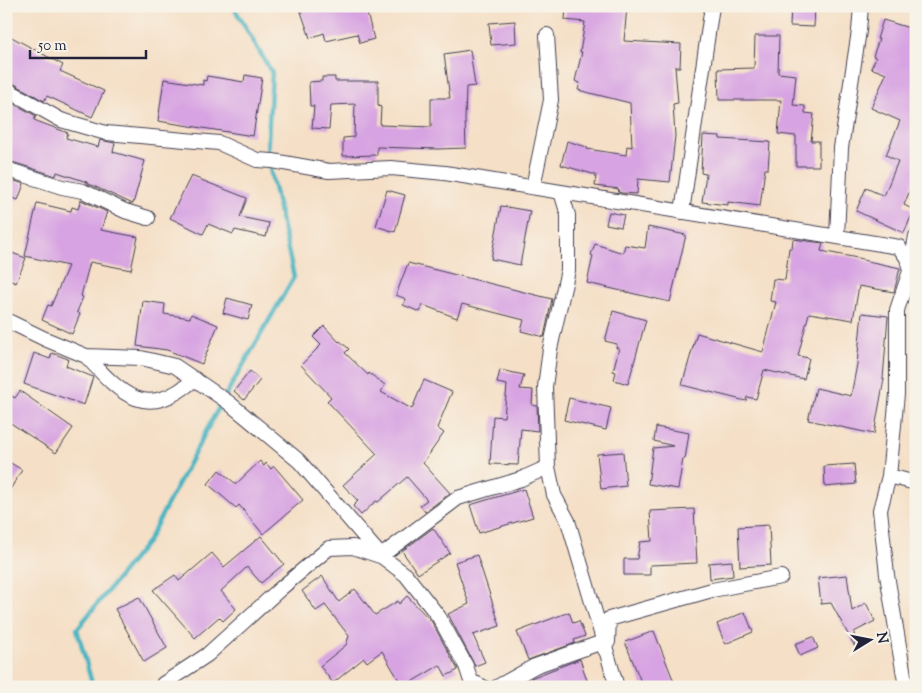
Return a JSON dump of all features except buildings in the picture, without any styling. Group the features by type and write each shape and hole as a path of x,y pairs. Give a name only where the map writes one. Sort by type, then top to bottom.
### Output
{"street":[{"path":"682,212 712,6"},
{"path":"837,236 841,148 859,31 861,6"},
{"path":"533,187 551,100 547,35"},
{"path":"6,89 61,120 106,133 219,144 257,160 273,161 329,172 391,168 445,173 837,236 899,247 913,271"},
{"path":"6,170 62,187 83,191 125,211 148,218"},
{"path":"561,192 568,215 568,270 550,349 545,386 548,466 554,495 568,521 617,687"},
{"path":"906,687 888,575 880,510 889,476 898,394 897,310 913,271 916,236"},
{"path":"6,320 45,340 86,356 141,358 175,366 223,399 299,461 381,556 406,575 439,617 466,666 471,681 483,687"},
{"path":"86,356 119,390 137,399 154,401 166,397 180,392 196,379"},
{"path":"381,556 458,498 521,478 548,466"},
{"path":"889,476 916,483"},
{"path":"165,687 163,684 207,655 329,548 353,548 381,556"},
{"path":"607,652 609,619 712,590 781,577"},
{"path":"496,687 535,666 597,644 602,645 607,652"}],"waterway":[{"path":"93,687 77,629 148,541 220,405 294,277 267,155 272,73 233,6"}]}
